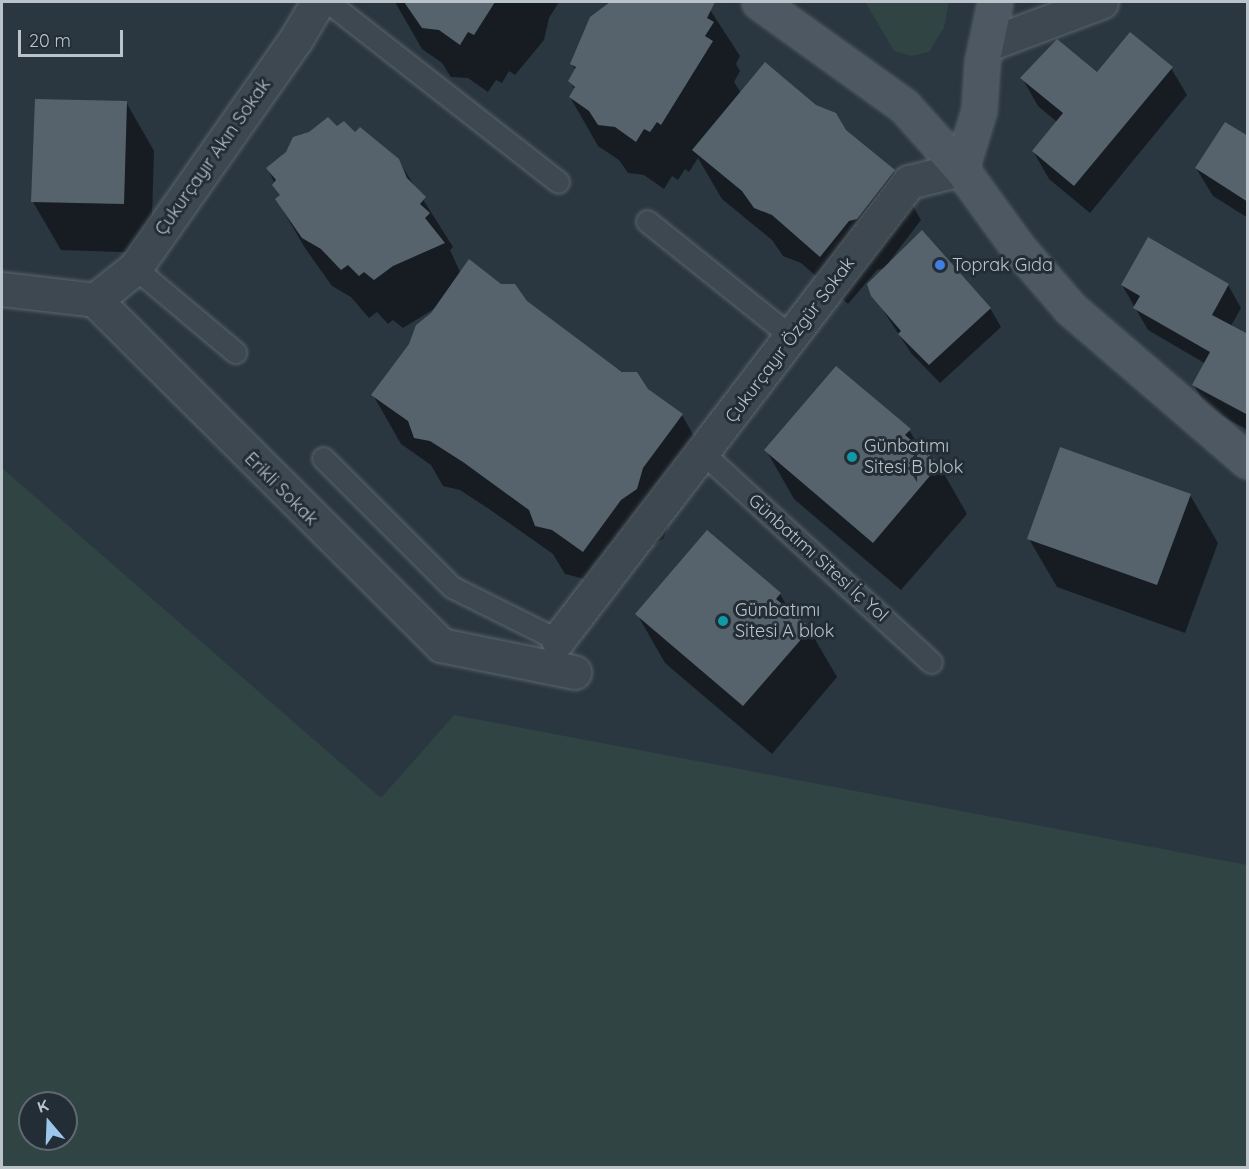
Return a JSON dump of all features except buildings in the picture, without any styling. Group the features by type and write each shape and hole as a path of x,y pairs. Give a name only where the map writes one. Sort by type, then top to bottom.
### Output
{"street":[{"name":"Çukurçayır Akın Sokak","path":"95,300 135,268 296,39 318,2"},
{"path":"759,2 904,106 961,169 1019,249 1071,309 1248,461"},
{"path":"961,169 979,110 986,45 995,2"},
{"path":"986,45 1101,2"},
{"name":"Çukurçayır Özgür Sokak","path":"558,640 704,454 909,182 961,169"},
{"path":"2,289 95,300"},
{"name":"Erikli Sokak","path":"95,300 441,645 573,672"}],"lane":[{"path":"328,2 558,182"},
{"path":"647,221 792,337"},
{"path":"135,268 235,352"},
{"name":"Günbatımı Sitesi İç Yol","path":"704,454 931,662"},
{"path":"322,458 452,587 558,640"}],"green space":[{"path":"865,2 949,2 944,28 929,52 911,56 894,51"},
{"path":"2,468 381,798 454,715 1247,865 1247,1167 2,1167"}],"place":[{"name":"Toprak Gıda","path":"940,265"},
{"name":"Günbatımı Sitesi B blok","path":"852,457"},
{"name":"Günbatımı Sitesi A blok","path":"723,621"}]}
